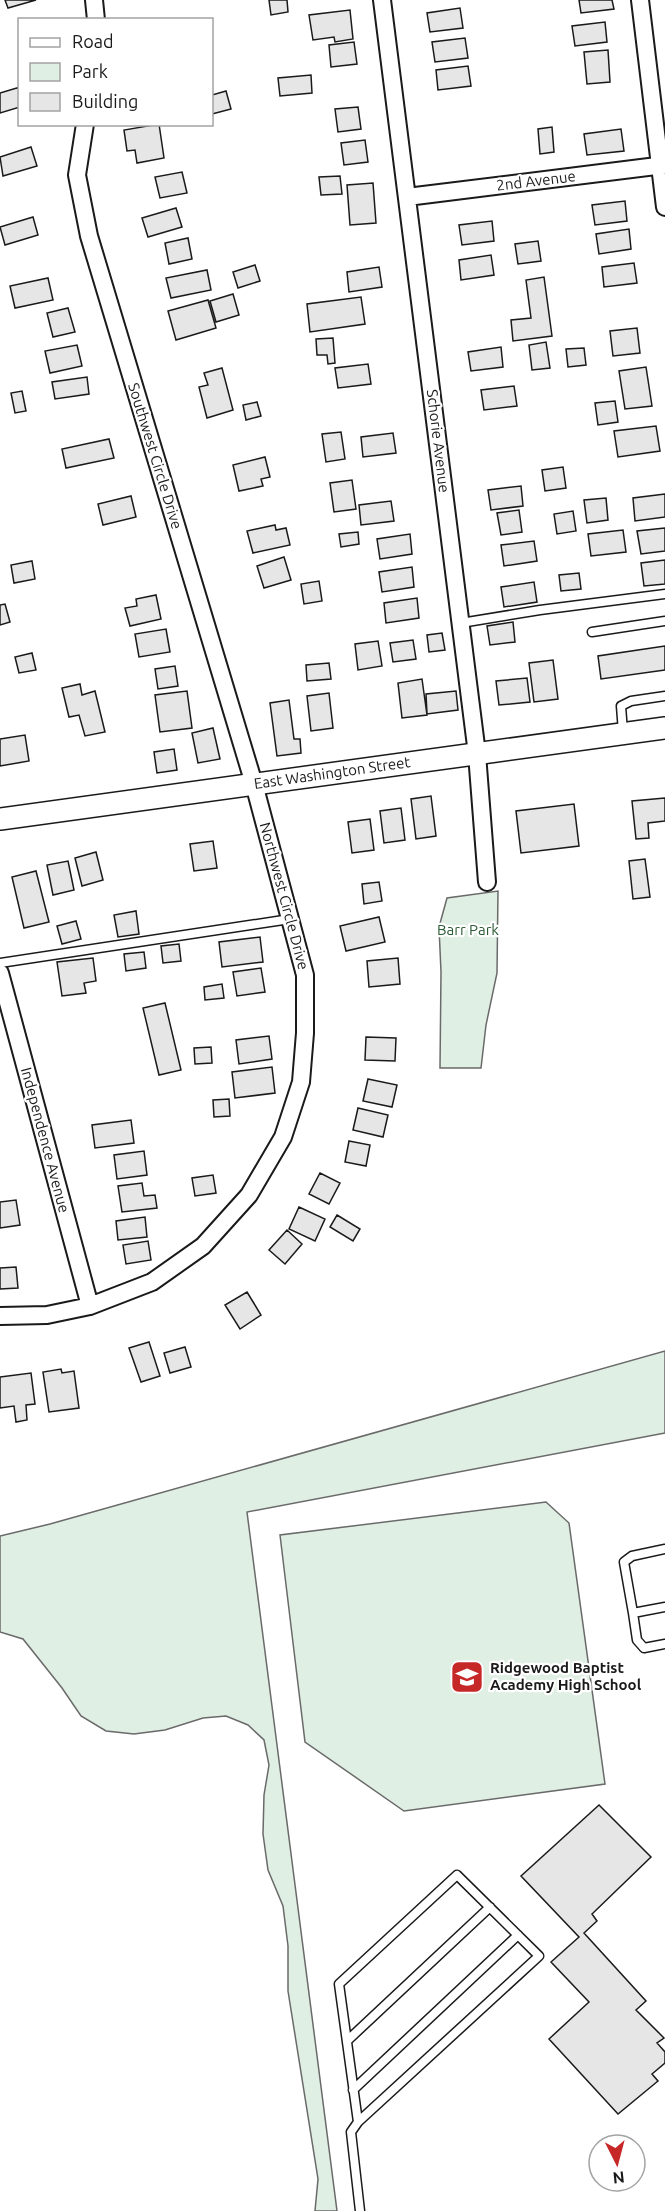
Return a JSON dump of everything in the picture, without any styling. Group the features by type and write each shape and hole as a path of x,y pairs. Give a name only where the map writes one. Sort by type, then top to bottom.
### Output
{"street":[{"path":"94,0 96,18"},
{"name":"Schorie Avenue","path":"382,0 477,754 487,882"},
{"path":"640,0 662,166 665,207"},
{"name":"Southwest Circle Drive","path":"85,126 77,175 88,236 254,784"},
{"name":"2nd Avenue","path":"407,197 662,166"},
{"name":"East Washington Street","path":"0,819 665,728"},
{"name":"Northwest Circle Drive","path":"0,1316 47,1315 90,1306 152,1282 203,1246 249,1195 283,1137 301,1082 306,1034 306,975 254,784"},
{"name":"Independence Avenue","path":"0,973 90,1306"}],"lane":[{"path":"461,623 550,608 665,594"},
{"path":"592,632 665,621"},
{"path":"623,734 621,706 631,701 665,696"},
{"path":"0,963 290,920"},
{"path":"665,1549 632,1556 624,1562 637,1640 644,1648 665,1644"},
{"path":"633,1613 665,1607"},
{"path":"358,2122 339,1984 457,1875 539,1956 358,2122 351,2132 360,2211"},
{"path":"348,2040 490,1907"},
{"path":"353,2090 518,1935"}],"green space":[{"name":"Barr Park","path":"498,891 497,973 486,1025 481,1068 440,1068 439,927 447,898"},
{"path":"665,1351 665,1433 247,1512 337,2211 315,2211 318,2179 288,1991 288,1946 283,1906 268,1870 263,1834 264,1795 269,1765 264,1740 248,1725 226,1716 203,1718 165,1730 134,1734 106,1731 81,1716 23,1639 0,1632 0,1536 50,1524"},
{"path":"546,1502 569,1523 605,1784 404,1811 305,1742 280,1535"}],"building":[{"path":"5,0 36,0 8,8"},
{"path":"269,0 287,0 288,12 271,15"},
{"path":"579,0 612,0 614,9 581,13"},
{"path":"460,8 463,28 430,32 427,13"},
{"path":"350,10 353,39 335,42 334,37 313,40 309,15"},
{"path":"605,22 607,42 575,46 572,26"},
{"path":"465,38 468,58 435,62 432,42"},
{"path":"354,42 357,64 331,67 329,45"},
{"path":"608,50 610,82 587,84 584,52"},
{"path":"468,66 471,86 438,90 436,70"},
{"path":"311,75 312,93 280,96 278,78"},
{"path":"18,88 18,108 0,113 0,93"},
{"path":"226,91 231,109 213,114 213,95"},
{"path":"358,107 361,129 338,132 335,109"},
{"path":"159,126 164,158 137,163 135,150 127,151 124,130"},
{"path":"552,127 554,152 540,154 538,129"},
{"path":"621,129 624,151 587,155 584,134"},
{"path":"365,140 368,162 344,165 341,143"},
{"path":"31,147 37,166 3,176 0,157"},
{"path":"182,172 187,193 160,198 155,177"},
{"path":"340,176 342,194 321,195 319,177"},
{"path":"373,183 376,223 350,225 347,185"},
{"path":"625,201 627,221 595,225 592,205"},
{"path":"176,208 182,227 148,237 142,218"},
{"path":"33,217 38,235 5,245 0,227"},
{"path":"492,221 494,241 462,245 459,225"},
{"path":"629,229 631,249 599,254 596,234"},
{"path":"188,238 192,259 169,264 165,243"},
{"path":"538,241 541,261 518,264 515,244"},
{"path":"491,255 494,275 461,280 459,260"},
{"path":"634,263 637,283 604,287 602,267"},
{"path":"255,265 260,281 238,288 233,272"},
{"path":"379,267 382,287 349,292 347,272"},
{"path":"207,270 211,290 171,298 166,278"},
{"path":"544,277 552,336 513,341 511,320 531,318 526,280"},
{"path":"48,278 53,300 15,308 10,286"},
{"path":"233,294 239,315 216,322 210,301"},
{"path":"361,297 365,324 310,332 307,304"},
{"path":"208,300 216,328 176,340 168,311"},
{"path":"68,308 75,332 53,337 47,313"},
{"path":"637,328 640,353 613,356 610,331"},
{"path":"333,338 335,363 328,364 327,355 317,355 316,339"},
{"path":"546,342 550,368 532,370 529,345"},
{"path":"77,345 82,366 50,373 45,351"},
{"path":"501,347 503,367 471,371 468,352"},
{"path":"584,348 586,365 568,367 566,349"},
{"path":"368,364 371,384 338,388 335,368"},
{"path":"646,367 652,406 625,409 619,371"},
{"path":"222,368 233,410 207,418 199,387 208,385 204,373"},
{"path":"87,377 89,394 55,399 52,382"},
{"path":"514,386 517,406 484,410 481,390"},
{"path":"22,391 26,411 15,413 11,393"},
{"path":"615,401 618,422 598,425 595,403"},
{"path":"257,402 261,416 246,420 243,405"},
{"path":"656,426 660,451 618,457 614,431"},
{"path":"341,432 345,459 326,462 322,434"},
{"path":"393,433 396,453 363,457 361,437"},
{"path":"109,439 114,458 66,468 62,449"},
{"path":"265,457 270,477 261,479 263,486 239,491 233,465"},
{"path":"563,467 566,488 545,491 542,470"},
{"path":"352,480 356,509 334,512 330,483"},
{"path":"521,486 523,506 491,510 488,490"},
{"path":"665,494 665,517 635,521 633,498"},
{"path":"131,496 136,517 103,525 98,504"},
{"path":"606,498 608,520 587,523 584,500"},
{"path":"391,501 394,521 361,525 359,505"},
{"path":"519,510 522,532 501,535 497,513"},
{"path":"573,511 576,531 557,534 554,514"},
{"path":"275,525 276,530 286,528 290,545 253,553 247,531"},
{"path":"665,528 665,551 641,554 637,531"},
{"path":"623,530 626,552 591,556 588,534"},
{"path":"358,532 359,544 341,547 339,534"},
{"path":"410,534 412,554 380,559 377,539"},
{"path":"534,541 537,561 504,566 501,545"},
{"path":"284,557 291,580 264,588 257,566"},
{"path":"665,560 665,584 644,586 641,563"},
{"path":"32,561 35,579 14,583 11,565"},
{"path":"412,567 414,587 382,592 379,572"},
{"path":"579,573 581,589 561,591 559,575"},
{"path":"319,581 322,601 304,604 301,584"},
{"path":"534,582 537,602 504,607 501,587"},
{"path":"156,595 161,619 130,626 125,608 137,606 136,599"},
{"path":"417,598 419,618 386,623 384,603"},
{"path":"5,604 10,622 0,625 0,605"},
{"path":"513,622 515,642 490,645 487,626"},
{"path":"166,629 170,652 139,657 135,634"},
{"path":"442,633 445,650 429,652 427,635"},
{"path":"413,640 416,659 393,662 390,643"},
{"path":"378,641 382,666 358,670 355,644"},
{"path":"665,646 665,670 601,679 598,656"},
{"path":"32,653 36,670 19,673 15,657"},
{"path":"553,660 558,699 534,702 529,663"},
{"path":"329,663 331,679 307,681 306,665"},
{"path":"175,666 178,686 158,689 155,669"},
{"path":"527,678 530,702 499,705 496,681"},
{"path":"422,679 427,715 402,718 398,683"},
{"path":"80,684 82,695 95,691 105,732 85,736 79,715 69,717 62,688"},
{"path":"187,691 192,728 160,732 155,695"},
{"path":"456,691 458,710 427,714 426,694"},
{"path":"329,693 333,728 311,731 307,696"},
{"path":"289,700 294,739 300,739 301,753 277,756 270,703"},
{"path":"213,728 220,759 198,763 192,733"},
{"path":"25,735 29,761 0,766 0,739"},
{"path":"174,749 177,770 157,773 154,752"},
{"path":"431,796 436,836 416,839 411,799"},
{"path":"665,798 665,821 648,823 649,838 636,839 632,801"},
{"path":"574,804 579,846 521,853 516,811"},
{"path":"401,808 405,840 384,843 380,811"},
{"path":"370,819 374,850 352,853 348,822"},
{"path":"213,841 217,868 194,871 190,844"},
{"path":"96,852 103,880 82,886 75,858"},
{"path":"645,859 650,897 633,899 629,861"},
{"path":"68,861 74,890 53,895 47,865"},
{"path":"36,871 49,922 24,928 12,877"},
{"path":"379,882 382,901 364,904 362,884"},
{"path":"136,911 139,934 118,937 114,915"},
{"path":"379,917 385,942 346,951 340,926"},
{"path":"76,921 81,939 62,944 57,926"},
{"path":"260,937 263,962 222,967 219,942"},
{"path":"179,944 181,961 163,963 161,946"},
{"path":"144,952 146,968 126,971 124,954"},
{"path":"93,958 96,981 84,983 86,993 62,996 57,962"},
{"path":"398,958 400,984 369,987 367,961"},
{"path":"261,968 265,992 237,996 233,972"},
{"path":"222,984 224,998 205,1000 204,987"},
{"path":"165,1003 181,1070 159,1075 143,1008"},
{"path":"269,1036 272,1059 239,1064 236,1040"},
{"path":"366,1037 396,1038 395,1061 365,1060"},
{"path":"211,1047 212,1063 195,1064 194,1048"},
{"path":"272,1067 275,1093 235,1098 232,1072"},
{"path":"368,1079 397,1085 392,1107 363,1101"},
{"path":"229,1099 230,1116 214,1117 213,1100"},
{"path":"358,1108 388,1115 383,1137 353,1130"},
{"path":"131,1120 134,1143 95,1148 92,1125"},
{"path":"349,1141 370,1145 366,1166 345,1162"},
{"path":"144,1151 147,1175 117,1179 114,1155"},
{"path":"320,1173 340,1183 329,1204 309,1194"},
{"path":"213,1175 216,1193 195,1196 192,1178"},
{"path":"142,1183 144,1196 155,1195 157,1208 122,1212 118,1186"},
{"path":"16,1200 20,1225 0,1228 0,1202"},
{"path":"299,1207 325,1219 315,1241 289,1229"},
{"path":"337,1215 360,1229 353,1241 330,1227"},
{"path":"145,1217 147,1237 118,1240 116,1221"},
{"path":"287,1230 302,1244 285,1264 269,1250"},
{"path":"148,1241 151,1260 126,1264 123,1245"},
{"path":"16,1267 18,1288 0,1289 0,1268"},
{"path":"247,1292 261,1315 240,1329 225,1305"},
{"path":"149,1342 160,1376 141,1382 129,1348"},
{"path":"185,1347 191,1367 170,1373 164,1353"},
{"path":"61,1369 62,1373 74,1371 79,1408 49,1412 43,1372"},
{"path":"31,1373 35,1404 26,1405 27,1420 16,1422 14,1406 0,1408 0,1377"},
{"path":"599,1805 651,1857 592,1914 597,1921 584,1933 646,2001 636,2010 664,2038 657,2043 665,2052 665,2063 652,2074 658,2081 618,2114 549,2039 589,2002 551,1962 579,1937 521,1876"}],"place":[{"name":"Ridgewood Baptist Academy High School","path":"467,1677"}]}
